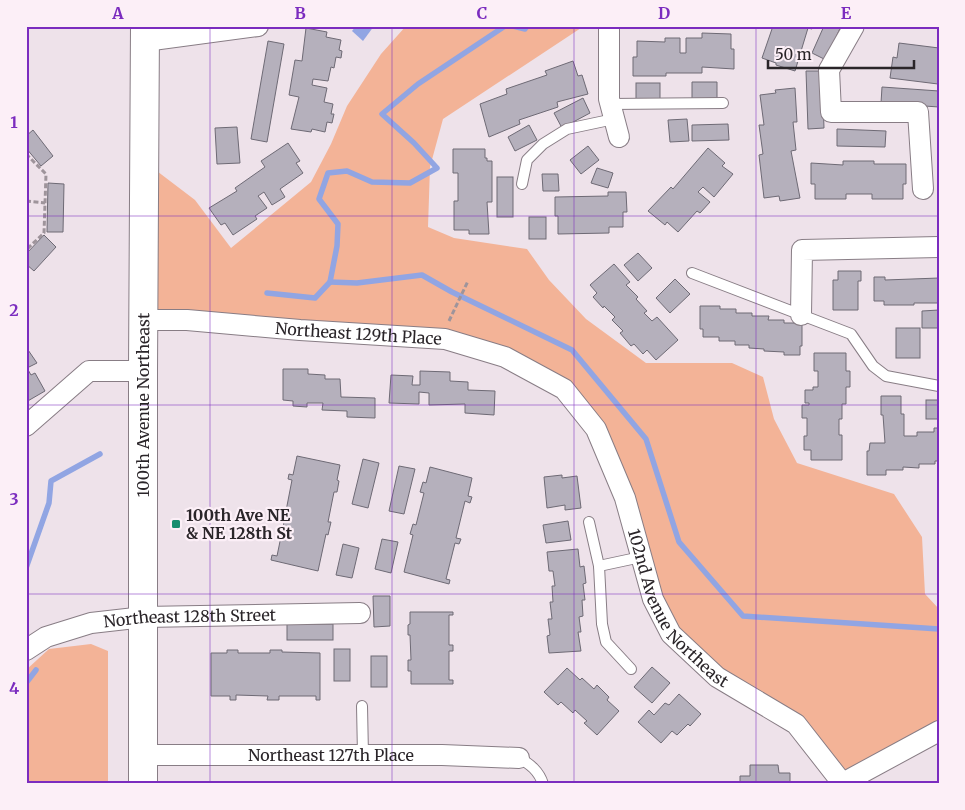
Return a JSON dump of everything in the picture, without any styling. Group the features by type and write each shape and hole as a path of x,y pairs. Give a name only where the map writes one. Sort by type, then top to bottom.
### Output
{"main road":[{"name":"100th Avenue Northeast","path":"143,784 145,34"}],"street":[{"path":"145,34 258,26"},
{"path":"608,26 614,120"},
{"path":"854,26 829,70 831,112 918,112 923,190"},
{"path":"801,315 802,250 939,247"},
{"name":"Northeast 129th Place","path":"143,320 187,320 300,330 445,339 504,357 564,389"},
{"path":"26,426 89,371 143,371"},
{"name":"102nd Avenue Northeast","path":"564,389 596,429 625,498 653,599 671,634 717,677 796,724 843,784"},
{"name":"Northeast 128th Street","path":"26,650 46,637 91,623 144,618 360,613"},
{"path":"843,784 939,731"},
{"name":"Northeast 127th Place","path":"143,755 442,755 519,758"}],"lane":[{"path":"522,184 527,160 543,144 567,129 723,103"},
{"path":"692,273 852,334 873,366 886,376 939,386"},
{"path":"589,522 599,566 602,624 606,642 631,669"},
{"path":"599,566 641,557"},
{"path":"362,706 363,755"},
{"path":"519,758 532,766 541,778 542,784"}],"path":[{"path":"26,154 46,174 44,233 26,250"},
{"path":"26,201 45,203"},
{"path":"452,314 468,281"}],"shaded area":[{"path":"406,26 584,26 443,119 430,167 428,227 454,238 527,249 549,280 586,319 646,363 732,363 763,377 774,419 797,463 894,494 922,537 925,594 939,609 939,731 843,783 796,724 671,634 625,498 564,389 445,339 143,320 145,162 195,200 231,248 311,182 331,144 347,106 381,54"},
{"path":"91,644 108,651 108,784 26,784 26,670 49,649"}],"water":[{"path":"356,26 374,26 363,41 352,31"}],"building":[{"path":"773,26 813,26 812,29 808,28 795,71 762,58"},
{"path":"824,26 841,26 826,60 812,53"},
{"path":"306,28 327,32 326,37 341,40 339,50 342,51 341,58 336,57 334,68 331,67 328,81 313,79 312,85 327,88 324,102 333,104 331,114 334,114 332,123 327,122 325,132 312,129 311,132 291,129 299,97 289,95 295,60 302,61"},
{"path":"702,33 731,34 731,49 734,49 734,69 702,67 702,73 666,73 666,76 633,76 633,57 637,57 637,41 665,42 665,38 680,38 680,53 686,53 686,38 702,38"},
{"path":"268,41 284,44 267,142 251,139"},
{"path":"899,43 939,48 938,84 890,78 893,57 897,58"},
{"path":"573,61 578,76 582,75 588,94 557,102 558,107 519,120 520,124 489,137 480,104 507,94 506,89 547,75 545,71"},
{"path":"806,71 822,71 824,128 808,129"},
{"path":"692,82 717,82 717,98 692,99"},
{"path":"636,83 660,83 660,99 636,99"},
{"path":"882,87 939,91 939,107 881,103"},
{"path":"795,88 797,122 793,122 796,150 791,151 800,198 780,201 779,196 764,198 759,155 763,154 759,125 764,125 760,95 776,93 775,90"},
{"path":"583,98 590,113 562,128 554,113"},
{"path":"687,119 689,141 670,142 668,120"},
{"path":"728,124 729,140 692,141 692,125"},
{"path":"529,125 537,140 515,151 508,137"},
{"path":"237,127 240,163 217,164 215,128"},
{"path":"837,129 886,131 885,147 837,146"},
{"path":"33,130 53,156 41,166 26,148 26,136"},
{"path":"288,143 300,161 296,163 303,173 280,189 285,197 272,205 264,192 258,196 267,208 255,216 257,219 233,235 225,223 221,225 209,208 237,191 235,188 265,167 261,161"},
{"path":"588,146 599,160 581,174 570,160"},
{"path":"708,148 725,163 722,166 733,174 714,197 703,187 698,192 710,202 700,213 697,211 678,232 667,222 665,225 648,211 671,187 673,189"},
{"path":"453,149 485,149 485,158 487,158 487,161 492,161 492,202 487,202 489,234 469,234 469,230 454,230 454,201 458,201 458,173 453,173"},
{"path":"843,161 874,161 874,164 906,164 906,184 903,184 903,199 872,199 872,194 846,194 846,199 815,199 815,184 811,184 811,163 843,165"},
{"path":"597,168 613,173 608,188 591,183"},
{"path":"542,174 558,174 559,191 543,191"},
{"path":"497,177 513,177 513,217 497,217"},
{"path":"48,183 64,184 63,232 47,232"},
{"path":"608,192 626,192 627,212 623,212 623,227 609,227 609,233 558,234 558,216 555,216 555,197 608,196"},
{"path":"529,217 546,217 546,239 529,239"},
{"path":"44,235 56,247 34,271 26,264 26,254"},
{"path":"638,253 652,268 638,281 624,265"},
{"path":"614,264 630,282 626,285 638,297 636,299 647,311 644,313 652,321 657,317 678,340 656,360 647,350 643,354 634,344 631,346 620,333 623,331 612,320 615,317 593,297 597,293 590,285"},
{"path":"838,271 861,271 861,281 858,281 858,310 833,310 833,280 838,280"},
{"path":"874,277 885,277 885,280 939,278 939,303 884,305 884,301 874,301"},
{"path":"675,279 690,294 670,313 656,298"},
{"path":"700,306 720,306 720,309 736,309 736,313 752,313 752,316 769,316 768,320 784,320 784,323 802,323 800,355 784,355 784,352 749,348 749,345 735,345 735,341 719,341 719,337 703,337 703,329 700,329"},
{"path":"939,310 939,328 922,328 922,311"},
{"path":"896,328 920,328 920,358 896,358"},
{"path":"26,347 37,363 27,368 31,375 35,373 45,391 26,402"},
{"path":"814,353 846,353 846,371 850,371 850,387 846,387 846,404 842,404 842,419 839,419 839,435 842,435 842,460 811,460 811,450 804,450 804,436 807,436 807,418 802,418 802,405 809,405 809,403 805,403 805,390 813,390 813,387 818,387 818,371 814,371"},
{"path":"283,369 308,369 308,374 325,375 325,379 340,379 341,397 375,398 375,418 347,417 347,411 322,410 323,403 307,403 307,407 293,406 293,401 283,400"},
{"path":"420,371 450,372 450,381 468,382 468,390 495,391 494,415 465,413 465,404 429,405 429,393 419,392 419,404 389,403 391,375 413,376 412,385 420,385"},
{"path":"881,396 901,396 901,414 904,414 904,436 917,436 917,432 934,432 934,428 939,428 939,461 935,461 935,464 919,464 919,468 903,467 903,470 886,470 886,475 867,475 867,451 869,451 870,443 885,443 883,415 881,415"},
{"path":"926,400 939,400 939,419 926,419"},
{"path":"297,456 340,465 337,492 334,492 328,522 331,522 328,535 326,534 318,571 271,560 272,555 277,556 284,522 279,521 280,515 285,516 292,480 288,479 289,474 293,475"},
{"path":"363,459 379,463 368,508 352,504"},
{"path":"399,466 415,469 404,514 389,511"},
{"path":"430,467 472,478 468,496 472,497 470,503 465,501 456,538 461,539 459,544 455,543 446,579 450,580 449,584 404,572 413,535 410,534 413,524 416,525 424,493 420,492 423,482 426,483"},
{"path":"562,475 562,478 577,476 581,508 565,510 565,505 547,508 544,477"},
{"path":"568,521 571,540 546,543 543,525"},
{"path":"382,539 398,542 391,573 375,569"},
{"path":"343,544 359,548 352,578 336,575"},
{"path":"578,549 580,567 584,566 586,583 583,584 585,600 582,600 583,616 579,617 581,632 578,632 581,651 549,653 547,636 550,635 548,619 552,619 550,602 553,602 552,586 555,586 553,571 549,571 547,552"},
{"path":"373,596 390,596 390,626 374,627"},
{"path":"410,612 453,612 453,615 449,615 449,645 453,645 453,651 449,651 449,680 453,680 453,684 411,684 411,671 408,671 408,660 411,660 410,635 408,635"},
{"path":"287,624 333,624 333,640 287,640"},
{"path":"334,649 350,649 350,681 334,681"},
{"path":"227,650 238,650 238,653 270,653 270,650 282,650 282,652 320,653 320,700 316,700 316,696 279,696 279,700 267,700 268,696 236,695 236,700 230,700 230,696 211,696 211,653 227,653"},
{"path":"371,656 387,656 387,687 371,687"},
{"path":"652,667 670,683 652,703 634,687"},
{"path":"567,668 594,689 597,685 609,697 607,700 619,711 597,735 584,723 587,721 575,710 573,713 561,702 558,705 544,692"},
{"path":"679,694 701,714 690,726 688,724 677,735 672,731 661,743 638,722 649,710 654,715 665,703 669,705"},
{"path":"750,765 778,765 779,773 790,773 790,784 740,784 740,776 750,776"}],"waterway":[{"path":"267,293 315,298 330,282 337,246 338,224 319,199 328,173 347,171 372,182 410,183 437,168 414,143 382,114 418,84 505,26"},
{"path":"513,26 525,29 527,26"},
{"path":"330,282 357,283 422,275 452,292 572,350 646,439 679,542 743,616 939,629"},
{"path":"26,568 49,503 51,481 100,454"},
{"path":"26,683 36,670"}],"place":[{"name":"100th Ave NE & NE 128th St","path":"176,524"}]}
